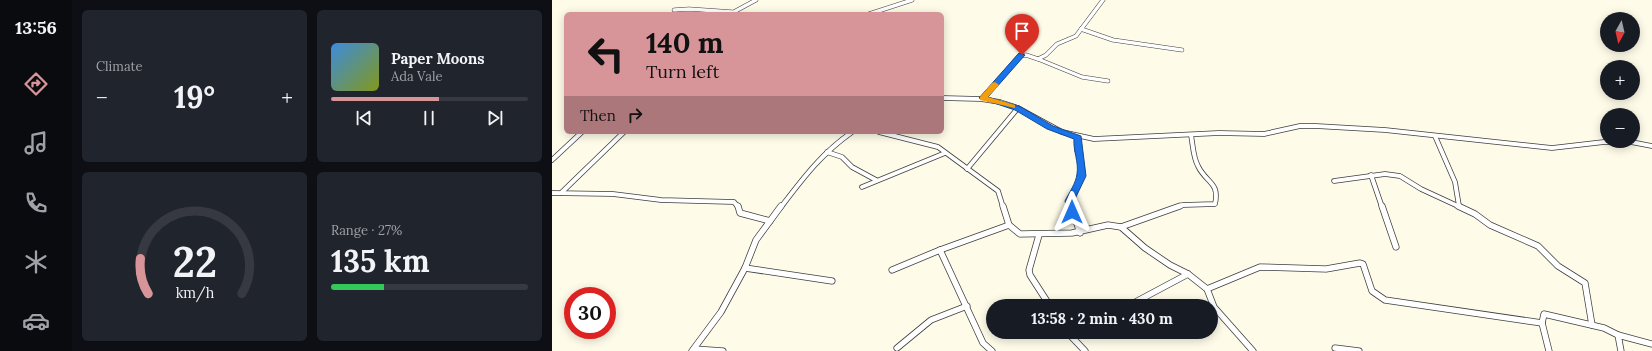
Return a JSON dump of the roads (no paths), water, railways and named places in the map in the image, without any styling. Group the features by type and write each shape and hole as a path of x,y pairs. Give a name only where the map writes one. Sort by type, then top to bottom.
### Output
{"street":[{"path":"733,12 756,0"},
{"path":"875,12 912,0"},
{"path":"1038,59 1046,55 1057,44 1076,36 1103,0"},
{"path":"674,10 689,9 720,12"},
{"path":"1081,30 1113,40 1182,50"},
{"path":"983,98 1019,56 1026,55 1082,77 1108,81"},
{"path":"944,98 983,98 1018,108 1050,127 1078,138 1113,138 1219,133 1264,134 1300,126 1316,126 1384,130 1552,148 1604,142 1631,142 1652,146"},
{"path":"967,169 1018,108"},
{"path":"552,160 580,134"},
{"path":"561,193 622,134"},
{"path":"693,350 721,312 745,268 756,240 811,167 826,152 849,134"},
{"path":"888,134 930,144 946,153 998,192 1009,225 1020,234 1039,235 1080,233 1108,225 1121,227 1148,216 1183,205 1215,204 1218,194 1217,188 1198,167 1191,135"},
{"path":"1435,136 1455,182 1458,206"},
{"path":"1078,138 1077,150 1082,166 1082,176 1069,201 1080,233"},
{"path":"826,152 842,157 852,167 876,180"},
{"path":"862,187 876,180 946,153"},
{"path":"1334,181 1371,175 1385,174 1400,176 1421,189 1475,214 1490,225 1538,246 1558,266 1584,281 1586,285 1592,325"},
{"path":"1371,175 1396,247"},
{"path":"552,193 612,194 661,200 734,202 738,205 740,212 770,221"},
{"path":"892,270 940,250 1009,225"},
{"path":"1121,227 1145,248 1170,265 1188,274 1207,289 1214,307 1253,351"},
{"path":"1039,235 1028,270 1045,299"},
{"path":"940,250 967,306 983,344 992,351"},
{"path":"1207,289 1260,268 1286,267 1326,269 1360,263 1363,264 1372,291 1385,300 1542,323"},
{"path":"745,268 832,281"},
{"path":"1141,299 1188,274"},
{"path":"897,348 931,320 967,306"},
{"path":"1549,351 1542,323 1543,316 1548,314 1604,328 1618,336 1652,344"},
{"path":"1618,336 1621,351"},
{"path":"1074,339 1085,351"},
{"path":"1335,348 1359,351"},
{"path":"693,350 723,351"}]}
